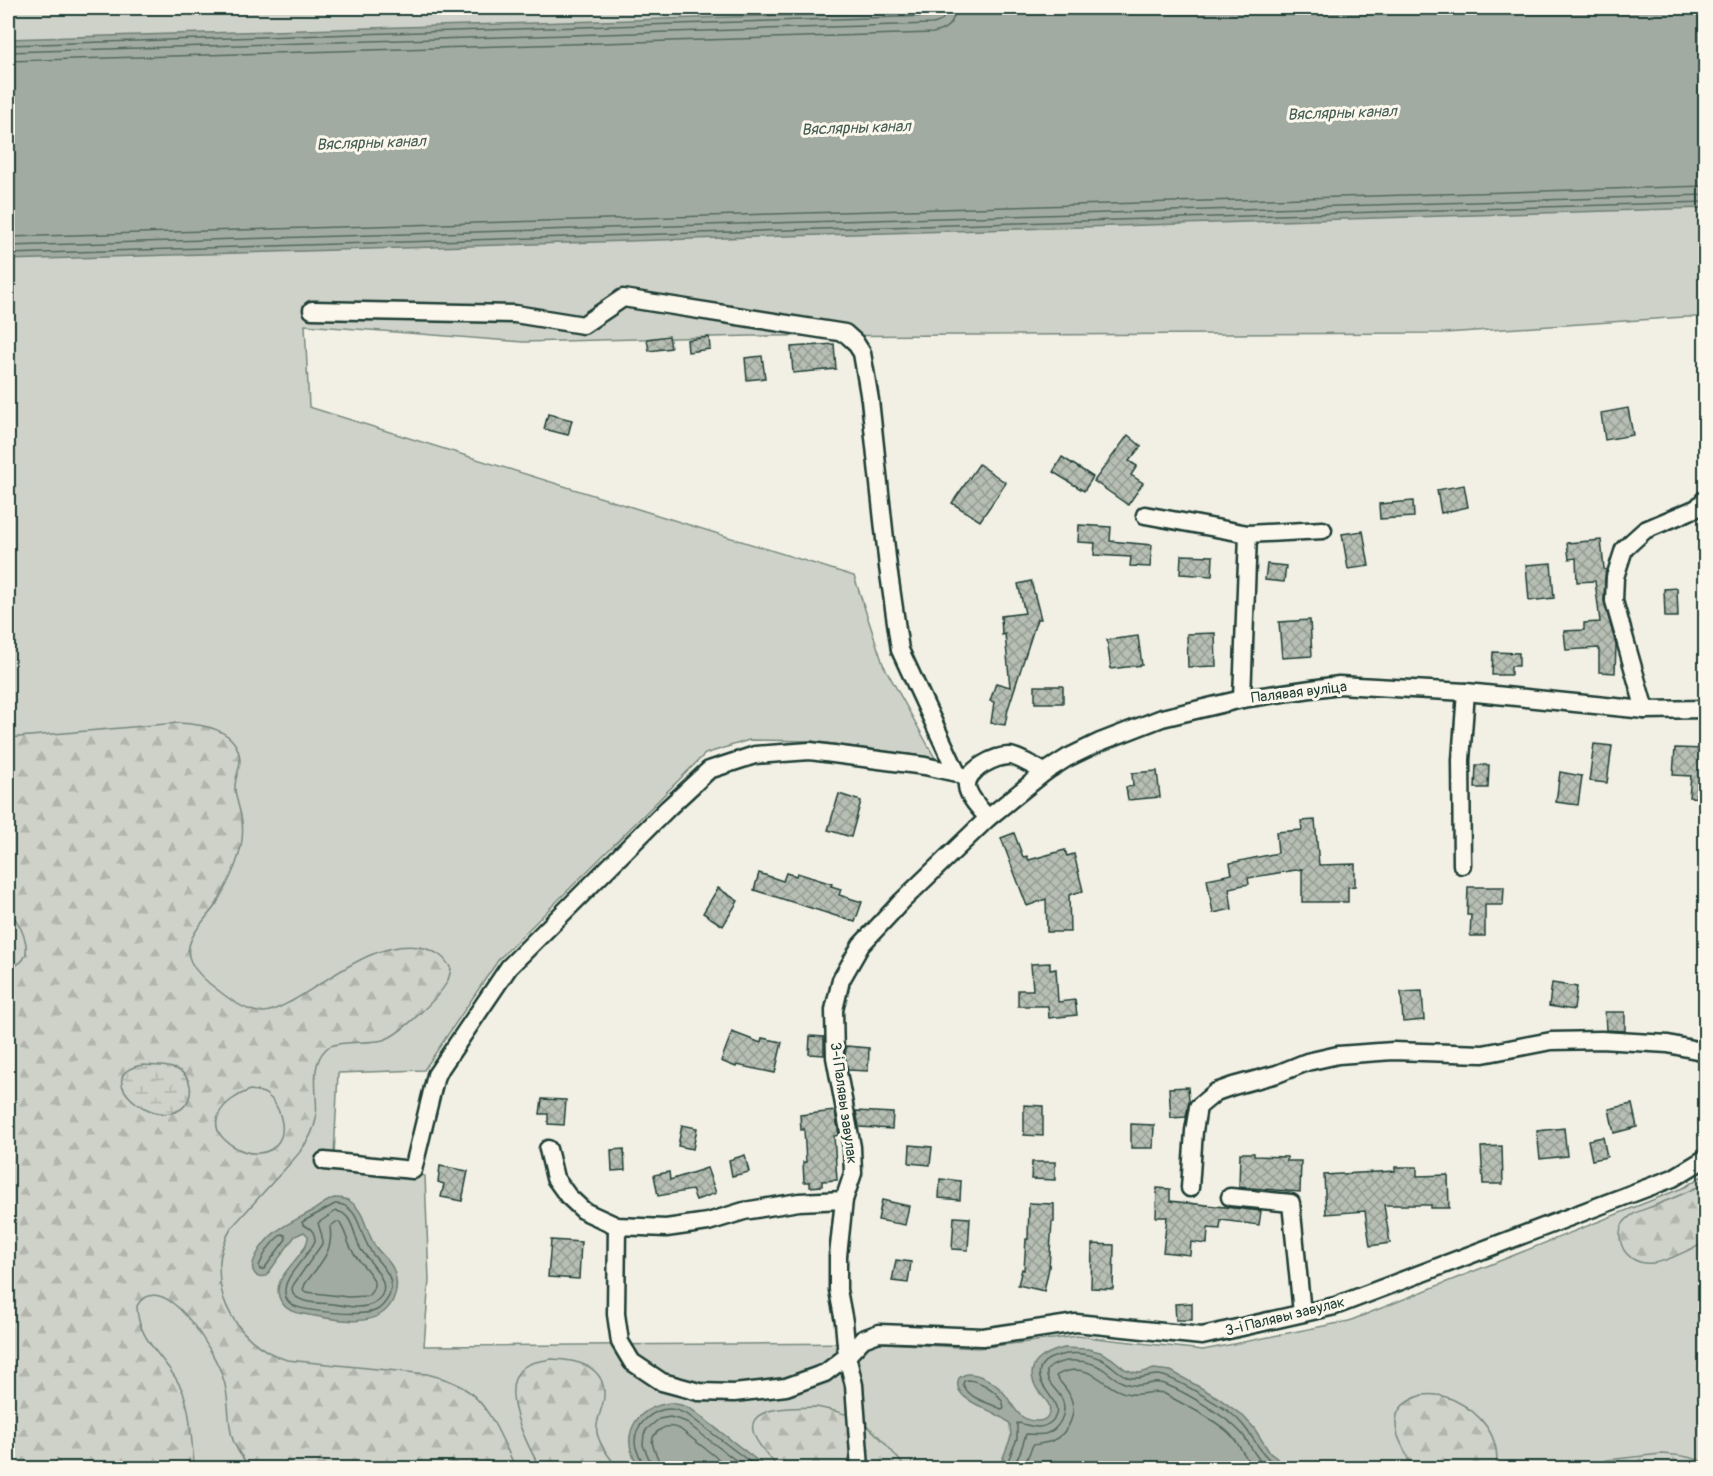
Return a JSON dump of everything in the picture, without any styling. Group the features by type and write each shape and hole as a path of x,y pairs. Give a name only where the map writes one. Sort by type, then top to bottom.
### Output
{"street":[{"path":"312,310 515,314 583,326 623,298 845,333 862,353 870,400 888,567 900,650 974,802 987,818"},
{"path":"1645,710 1614,601 1615,577 1624,549 1645,530 1698,508 1706,498"},
{"path":"1145,515 1248,534 1323,530"},
{"path":"1242,699 1248,534"},
{"name":"Палявая вуліца","path":"942,864 987,818 1045,772 1067,758 1162,717 1242,699 1339,685 1466,692 1645,710 1706,709"},
{"path":"1462,865 1461,760 1466,692"},
{"path":"324,1161 413,1170 436,1075 509,967 709,770 755,755 810,752 925,766 962,776 978,766 1011,755 1045,772"},
{"name":"3-і Палявы завулак","path":"846,1356 844,1322 838,1290 838,1256 844,1200 853,1173 852,1147 834,1057 834,1010 841,980 861,945 902,901 942,864"},
{"path":"1190,1188 1198,1107 1216,1092 1277,1074 1307,1062 1338,1055 1393,1051 1483,1054 1551,1041 1581,1040 1668,1044 1706,1052"},
{"path":"548,1149 555,1178 568,1196 584,1210 616,1226 666,1228 708,1222 744,1211 799,1202 844,1200"},
{"name":"3-і Палявы завулак","path":"616,1226 616,1314 620,1342 632,1362 662,1382 699,1392 734,1393 786,1387 825,1373 863,1339 879,1333 983,1337 1076,1323 1202,1336 1335,1306 1673,1178 1706,1158"},
{"path":"1230,1197 1291,1203 1302,1313"},
{"path":"846,1356 854,1386 860,1468"}],"green space":[{"path":"8,8 1705,8 1705,317 1445,333 751,336 523,342 305,325 309,407 854,576 883,664 935,758 811,741 749,740 705,754 499,959 424,1070 338,1073 334,1156 425,1176 429,1280 424,1346 883,1343 978,1348 1077,1336 1203,1350 1349,1321 1685,1187 1705,1174 1705,1468 8,1468"},
{"path":"177,723 217,730 226,734 233,741 238,749 240,760 235,787 242,822 242,843 236,864 217,903 192,938 189,954 193,966 203,978 240,1005 258,1012 274,1010 338,972 372,954 389,949 407,946 424,948 433,951 449,965 450,974 443,989 399,1031 383,1040 336,1044 326,1049 321,1056 317,1064 315,1082 317,1110 313,1128 298,1154 232,1227 223,1247 219,1267 221,1287 227,1307 237,1324 268,1352 287,1360 427,1374 458,1385 472,1394 488,1413 516,1468 251,1468 233,1441 225,1385 212,1354 192,1322 167,1299 155,1295 143,1299 137,1306 138,1319 148,1341 183,1392 189,1417 194,1462 197,1468 8,1468 8,967 18,964 24,958 26,942 19,924 8,909 8,738","holes":["250,1090 263,1093 271,1099 282,1123 279,1141 270,1150 264,1152 251,1153 239,1149 223,1138 218,1130 219,1114 224,1107 240,1094"]},
{"path":"143,1065 172,1068 185,1075 190,1093 189,1099 181,1109 162,1113 149,1110 137,1104 128,1095 122,1086 122,1077 129,1070"},
{"path":"1705,1183 1705,1244 1653,1263 1641,1262 1627,1254 1621,1244 1620,1234 1622,1225 1628,1218"},
{"path":"552,1359 588,1366 600,1378 604,1397 597,1424 598,1438 618,1468 540,1468 522,1432 517,1417 513,1388 516,1376 524,1367 534,1362"},
{"path":"1422,1395 1438,1395 1454,1400 1473,1412 1492,1436 1497,1457 1496,1468 1410,1468 1398,1436 1396,1421 1403,1405"},
{"path":"816,1407 844,1414 860,1421 879,1437 906,1468 778,1468 755,1437 753,1426 756,1419 763,1413 773,1410"},
{"path":"1661,1454 1694,1459 1705,1463 1705,1468 1581,1468 1607,1460"}],"water":[{"name":"Вяслярны канал","path":"1030,8 1705,8 1705,208 8,260 8,39"},
{"path":"334,1198 347,1200 356,1206 375,1246 391,1264 394,1271 396,1291 394,1298 385,1311 375,1317 364,1320 338,1320 297,1313 282,1303 278,1294 279,1285 306,1244 308,1236 304,1232 295,1236 266,1276 258,1277 253,1269 256,1256 267,1239 288,1224"},
{"path":"1064,1348 1100,1352 1133,1372 1140,1373 1154,1369 1171,1371 1217,1397 1243,1416 1254,1428 1270,1453 1290,1468 999,1468 1011,1437 1010,1424 961,1393 958,1386 959,1378 970,1374 988,1380 1007,1396 1016,1411 1024,1418 1043,1420 1048,1416 1050,1410 1047,1401 1033,1380 1034,1366 1037,1361 1049,1353"},
{"path":"670,1403 691,1409 767,1468 640,1468 633,1457 630,1445 633,1426 647,1411"}],"building":[{"path":"669,336 671,348 649,351 647,339"},
{"path":"709,337 710,349 688,352 687,340"},
{"path":"834,344 836,369 793,373 791,347"},
{"path":"762,356 765,378 747,380 745,358"},
{"path":"1628,408 1633,435 1605,440 1601,413"},
{"path":"548,414 572,420 568,435 544,429"},
{"path":"1128,435 1141,446 1129,461 1137,466 1131,475 1143,483 1128,505 1094,481"},
{"path":"1062,457 1093,477 1084,491 1053,472"},
{"path":"979,464 1006,483 980,521 952,503"},
{"path":"1464,485 1468,507 1441,513 1437,490"},
{"path":"1413,501 1414,517 1380,519 1379,504"},
{"path":"1079,525 1111,527 1110,541 1152,545 1150,567 1130,566 1131,557 1094,555 1095,543 1078,542"},
{"path":"1363,531 1369,566 1348,569 1342,534"},
{"path":"1601,540 1604,569 1606,570 1604,601 1616,645 1615,673 1599,672 1599,648 1566,650 1564,631 1584,630 1584,623 1600,622 1595,581 1577,582 1576,558 1569,559 1567,543"},
{"path":"1181,555 1213,556 1212,576 1180,574"},
{"path":"1551,563 1554,598 1529,601 1526,565"},
{"path":"1267,564 1286,566 1284,582 1265,580"},
{"path":"1031,581 1041,619 1037,619 1005,725 991,723 994,702 990,701 996,683 1010,687 1001,616 1025,613 1018,584"},
{"path":"1677,588 1678,617 1665,617 1664,589"},
{"path":"1310,620 1312,656 1282,658 1279,622"},
{"path":"1215,633 1216,666 1188,667 1187,634"},
{"path":"1138,636 1142,665 1111,669 1107,640"},
{"path":"1493,652 1519,653 1519,666 1511,666 1511,675 1492,675"},
{"path":"1035,686 1063,686 1063,703 1035,703"},
{"path":"1594,744 1612,746 1607,783 1589,781"},
{"path":"1675,748 1705,749 1706,798 1689,797 1691,776 1673,775"},
{"path":"1476,765 1489,765 1488,788 1475,788"},
{"path":"1157,771 1160,797 1128,800 1126,787 1133,786 1132,773"},
{"path":"1560,772 1582,776 1578,805 1556,802"},
{"path":"839,794 861,801 851,837 828,830"},
{"path":"1315,820 1319,865 1355,864 1355,886 1348,887 1348,902 1302,902 1302,869 1248,878 1249,884 1229,888 1232,909 1213,913 1207,879 1232,874 1230,863 1278,853 1276,832 1302,830 1301,821"},
{"path":"1014,833 1023,857 1027,856 1029,860 1065,850 1067,856 1074,854 1083,891 1069,895 1070,932 1047,932 1046,899 1027,906 1001,838"},
{"path":"759,873 783,881 786,873 796,876 797,873 832,884 831,886 841,889 839,895 862,902 855,922 754,890"},
{"path":"1468,887 1504,887 1503,905 1485,905 1485,936 1470,936 1471,915 1467,915"},
{"path":"718,888 738,901 723,926 703,913"},
{"path":"1050,963 1050,970 1056,969 1058,1002 1075,1000 1077,1015 1049,1018 1048,1006 1018,1006 1018,990 1033,990 1031,964"},
{"path":"1552,983 1577,987 1574,1010 1549,1006"},
{"path":"1422,991 1424,1020 1403,1022 1401,992"},
{"path":"1605,1012 1625,1012 1625,1031 1606,1030"},
{"path":"732,1032 761,1043 762,1038 782,1042 775,1073 737,1065 736,1067 721,1061"},
{"path":"810,1036 824,1037 824,1055 809,1054"},
{"path":"846,1046 869,1048 868,1071 848,1070 845,1056"},
{"path":"1188,1087 1189,1102 1186,1117 1171,1118 1169,1088"},
{"path":"542,1099 566,1100 564,1125 548,1124 548,1114 540,1114"},
{"path":"1632,1104 1637,1127 1614,1133 1609,1109"},
{"path":"1024,1105 1043,1106 1043,1136 1024,1135"},
{"path":"835,1111 839,1135 834,1136 837,1180 822,1181 822,1186 810,1187 810,1182 804,1182 803,1162 806,1162 804,1129 801,1130 800,1115"},
{"path":"856,1111 893,1113 892,1129 859,1127"},
{"path":"1131,1124 1154,1125 1153,1148 1131,1148"},
{"path":"682,1125 697,1128 693,1149 678,1146"},
{"path":"1564,1128 1567,1156 1540,1159 1537,1131"},
{"path":"1603,1137 1607,1157 1592,1160 1588,1140"},
{"path":"910,1145 932,1147 930,1165 909,1163"},
{"path":"1502,1146 1503,1184 1483,1184 1481,1147"},
{"path":"624,1149 625,1170 612,1171 611,1150"},
{"path":"1240,1153 1254,1153 1254,1156 1287,1157 1287,1161 1301,1161 1300,1192 1239,1187"},
{"path":"745,1155 749,1172 732,1176 729,1160"},
{"path":"1032,1162 1055,1162 1055,1180 1031,1179"},
{"path":"440,1166 468,1171 462,1201 441,1197 444,1184 438,1182"},
{"path":"1395,1167 1417,1167 1417,1176 1448,1175 1449,1208 1431,1208 1431,1205 1384,1205 1390,1243 1370,1246 1365,1211 1326,1214 1324,1175 1395,1171"},
{"path":"707,1168 716,1193 696,1200 692,1190 658,1196 654,1175 669,1172 670,1180"},
{"path":"940,1179 961,1181 960,1200 939,1198"},
{"path":"1157,1188 1170,1189 1170,1201 1261,1211 1259,1225 1221,1220 1220,1229 1208,1228 1207,1244 1191,1242 1190,1255 1163,1252 1167,1217 1156,1217"},
{"path":"882,1200 909,1206 905,1225 878,1220"},
{"path":"1029,1203 1054,1204 1049,1268 1044,1291 1018,1285 1022,1269 1024,1270"},
{"path":"954,1217 970,1218 968,1250 952,1249"},
{"path":"551,1240 581,1242 579,1279 548,1277"},
{"path":"1092,1244 1114,1245 1113,1289 1091,1288"},
{"path":"896,1260 911,1262 908,1283 892,1281"},
{"path":"1192,1303 1192,1320 1176,1320 1175,1304"}]}
